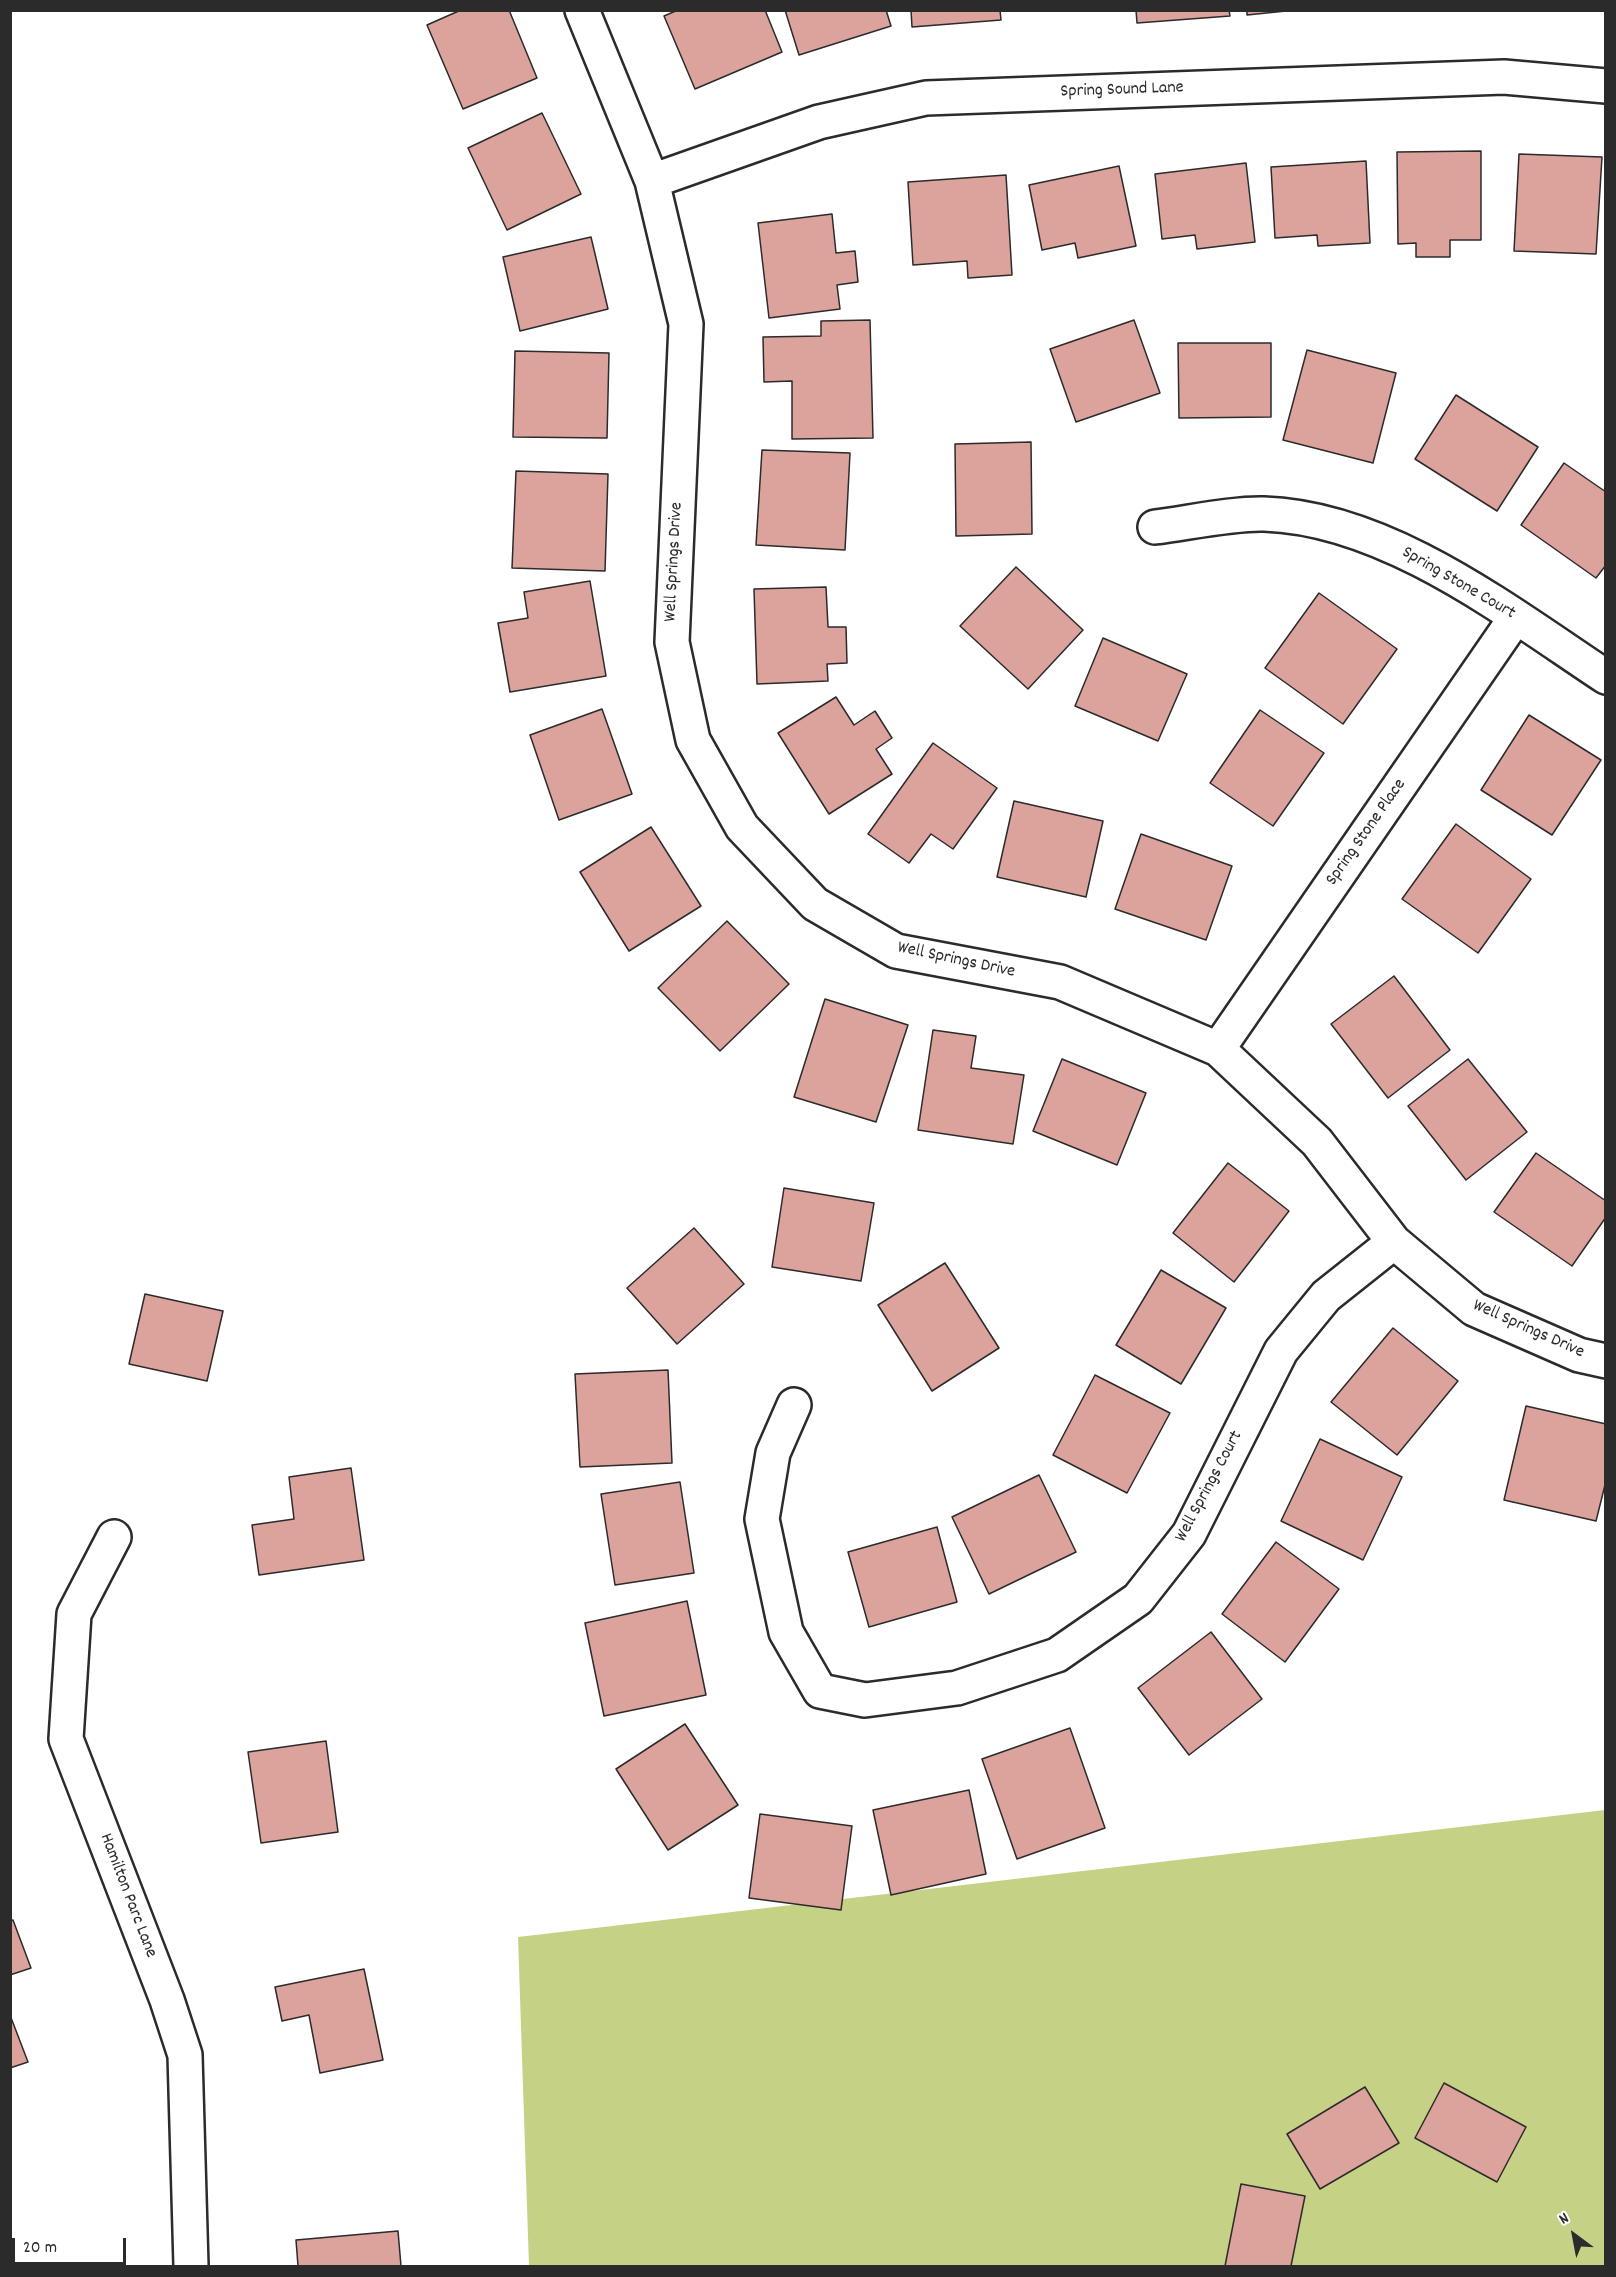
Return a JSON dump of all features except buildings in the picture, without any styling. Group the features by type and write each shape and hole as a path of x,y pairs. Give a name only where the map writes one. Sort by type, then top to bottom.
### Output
{"street":[{"name":"Well Springs Drive","path":"582,10 652,181 686,324 672,642 693,740 742,827 815,904 896,951 1060,982 1218,1049 1317,1142 1395,1242 1474,1309 1580,1355 1605,1361"},
{"name":"Spring Sound Lane","path":"652,181 819,122 926,98 1504,77 1605,86"},
{"name":"Spring Stone Court","path":"1155,527 1264,514 1348,527 1427,563 1516,617 1605,677"},
{"name":"Spring Stone Place","path":"1218,1049 1516,617"},
{"name":"Well Springs Court","path":"794,1405 773,1453 762,1520 786,1632 820,1691 865,1700 957,1688 1057,1655 1138,1599 1190,1534 1281,1351 1326,1296 1395,1242"},
{"name":"Hamilton Parc Lane","path":"114,1537 74,1614 66,1739 167,2000 185,2055 191,2266"}],"green space":[{"path":"1605,1810 1605,2266 529,2266 518,1937"}]}
